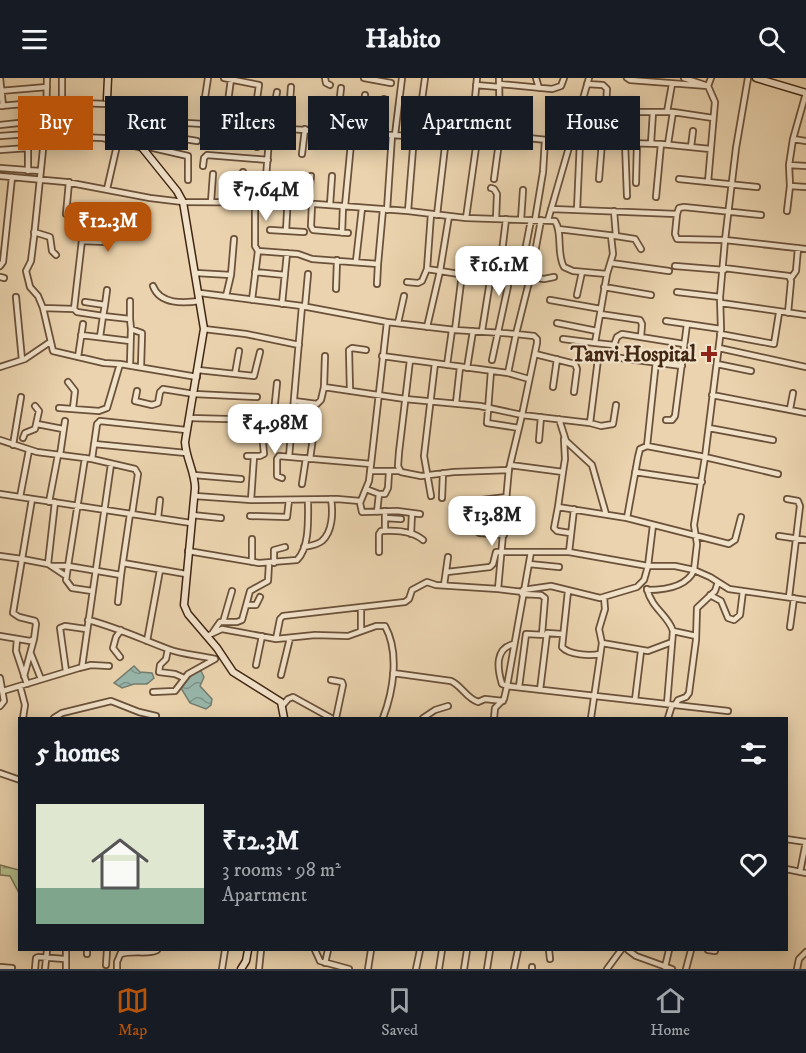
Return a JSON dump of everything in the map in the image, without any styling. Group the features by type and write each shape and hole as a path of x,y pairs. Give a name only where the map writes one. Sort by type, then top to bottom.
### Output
{"street":[{"path":"0,78 1,106 18,104"},
{"path":"46,96 47,78"},
{"path":"62,78 62,96"},
{"path":"108,78 108,96"},
{"path":"205,96 208,78"},
{"path":"224,78 259,85 258,96"},
{"path":"325,78 326,83 330,85"},
{"path":"364,78 391,83"},
{"path":"377,284 393,135 402,78"},
{"path":"422,96 425,78"},
{"path":"476,96 477,78"},
{"path":"499,78 499,96"},
{"path":"516,78 516,86"},
{"path":"536,78 539,88"},
{"path":"476,85 558,88 563,84 564,78"},
{"path":"583,96 589,78"},
{"path":"627,78 708,86"},
{"path":"684,78 708,86"},
{"path":"708,182 715,102 708,86 711,78"},
{"path":"647,590 672,588 690,578 694,570 697,544 694,525 702,482 721,332 720,297 725,240 736,148 748,78"},
{"path":"756,78 780,82 806,93 793,139 789,165 790,186 787,211"},
{"path":"229,96 231,79"},
{"path":"587,84 606,87 606,96"},
{"path":"667,112 672,84"},
{"path":"0,91 46,87"},
{"path":"290,96 291,87"},
{"path":"340,96 341,88"},
{"path":"276,96 277,92"},
{"path":"640,112 673,112 713,117"},
{"path":"651,143 653,112"},
{"path":"668,144 673,112"},
{"path":"0,125 18,123"},
{"path":"296,128 308,129"},
{"path":"302,154 305,129"},
{"path":"691,147 693,131"},
{"path":"0,136 18,135"},
{"path":"389,135 401,135"},
{"path":"508,374 531,275 543,172 545,140 533,139"},
{"path":"793,139 806,141"},
{"path":"188,140 197,141"},
{"path":"640,143 710,149"},
{"path":"656,197 661,144"},
{"path":"0,150 18,149"},
{"path":"28,150 28,171"},
{"path":"42,150 32,256 26,273 30,287 38,296 43,308 53,351 141,367 198,373 254,375 260,352"},
{"path":"107,189 116,150"},
{"path":"144,150 183,202 200,293 204,329 198,373 186,430 186,453 194,475 195,496 183,599 185,610 210,634 219,658 238,676 278,699 283,705 284,717"},
{"path":"160,150 188,156 188,180"},
{"path":"264,202 269,150"},
{"path":"342,233 350,150"},
{"path":"408,211 415,150"},
{"path":"438,215 445,150"},
{"path":"466,218 473,150"},
{"path":"495,179 498,150"},
{"path":"548,220 567,150"},
{"path":"577,210 580,150"},
{"path":"599,179 602,150"},
{"path":"627,150 627,196"},
{"path":"636,183 637,150"},
{"path":"203,166 207,155 268,160"},
{"path":"789,165 806,166"},
{"path":"0,168 40,171"},
{"path":"241,202 243,171"},
{"path":"211,202 213,174"},
{"path":"0,176 69,182 183,202 287,202 408,211 466,218 548,220 557,223 562,263 568,269 607,274"},
{"path":"286,231 289,176"},
{"path":"311,176 310,204 313,230 348,233"},
{"path":"330,205 332,176"},
{"path":"0,266 3,262 12,177"},
{"path":"679,179 757,187"},
{"path":"69,182 66,214 92,218"},
{"path":"790,186 806,187"},
{"path":"491,188 497,194 496,219"},
{"path":"521,219 523,190"},
{"path":"252,300 258,250 255,246 255,202"},
{"path":"762,215 681,207 677,214 675,234 677,238 725,240 806,249"},
{"path":"356,261 362,208"},
{"path":"551,209 677,214"},
{"path":"595,343 604,286 611,263 614,211"},
{"path":"407,282 421,282 424,279 427,269 430,214"},
{"path":"428,327 449,216"},
{"path":"502,252 506,219"},
{"path":"533,257 526,255 525,251 536,220"},
{"path":"558,229 635,239 641,249"},
{"path":"270,230 304,232"},
{"path":"34,232 50,237 52,251 56,255"},
{"path":"82,241 107,242 111,240 113,233"},
{"path":"71,234 81,236 82,241 74,309"},
{"path":"226,296 231,275 234,239"},
{"path":"788,313 791,278 796,271 798,248"},
{"path":"258,250 287,253 312,259 378,264"},
{"path":"282,304 287,253"},
{"path":"336,290 337,260"},
{"path":"611,263 669,271"},
{"path":"675,266 787,275 791,278"},
{"path":"427,269 485,278 490,281 482,331"},
{"path":"509,269 544,279 554,277"},
{"path":"255,272 285,274"},
{"path":"577,295 582,272"},
{"path":"196,273 231,275"},
{"path":"289,457 308,274"},
{"path":"447,365 462,274"},
{"path":"153,286 156,293 164,299 180,302 201,301"},
{"path":"492,360 508,286"},
{"path":"604,286 651,295"},
{"path":"100,337 107,290"},
{"path":"677,292 720,297"},
{"path":"200,293 304,307 387,322 516,334 536,338 535,354 509,468 498,589"},
{"path":"398,323 404,296"},
{"path":"16,297 22,360"},
{"path":"550,300 640,320 641,337"},
{"path":"130,301 130,365"},
{"path":"85,302 105,305"},
{"path":"721,303 806,315"},
{"path":"43,308 74,309 77,312 130,320"},
{"path":"666,321 774,344 779,313"},
{"path":"387,322 370,471 366,489 360,501 362,512 420,514"},
{"path":"557,323 597,331"},
{"path":"78,357 82,324"},
{"path":"666,420 672,420 675,416 687,324"},
{"path":"204,329 300,345"},
{"path":"130,330 143,334 141,367"},
{"path":"467,368 473,331"},
{"path":"613,357 614,345 622,334 684,344"},
{"path":"81,335 130,341"},
{"path":"563,339 614,345"},
{"path":"0,366 22,360 50,342"},
{"path":"350,391 349,350 352,348 366,350"},
{"path":"719,348 806,367"},
{"path":"235,374 239,351"},
{"path":"535,354 573,362 576,366 574,392"},
{"path":"294,401 317,404 321,400 324,387 325,356"},
{"path":"382,356 491,371 529,379"},
{"path":"590,423 598,359 613,357 682,366"},
{"path":"553,387 557,359"},
{"path":"400,471 399,452 410,360"},
{"path":"647,446 656,361"},
{"path":"430,496 424,456 435,363"},
{"path":"59,408 98,411 106,408 120,364"},
{"path":"717,364 751,371"},
{"path":"456,403 460,367"},
{"path":"491,371 487,408 488,424 519,428"},
{"path":"68,382 75,391 73,408"},
{"path":"273,422 277,383"},
{"path":"324,387 405,399 456,403 601,426 613,424 616,405"},
{"path":"137,391 134,399 136,402 152,405 158,403 160,392 163,389 194,394 257,397"},
{"path":"790,409 793,393"},
{"path":"712,395 806,413"},
{"path":"13,445 21,397"},
{"path":"23,438 25,433 33,430 37,424 39,411 35,406"},
{"path":"92,459 98,411"},
{"path":"539,440 541,417"},
{"path":"189,418 261,420 291,424"},
{"path":"559,419 564,438 565,459 554,528 557,531 570,533"},
{"path":"247,456 264,454 261,420"},
{"path":"49,565 52,502 65,421"},
{"path":"98,422 186,430"},
{"path":"302,484 315,423"},
{"path":"37,424 63,429"},
{"path":"709,428 773,440"},
{"path":"564,438 592,465 606,514"},
{"path":"0,440 29,450 132,467 137,472 118,602"},
{"path":"94,444 186,453"},
{"path":"627,518 640,449 647,446 778,474"},
{"path":"20,497 29,450"},
{"path":"251,500 254,456"},
{"path":"282,478 277,476 279,456 371,464"},
{"path":"85,458 66,576 67,584 72,588 92,591"},
{"path":"82,667 111,464"},
{"path":"370,471 400,471 415,476 509,468 563,472"},
{"path":"366,489 385,494 389,472"},
{"path":"635,472 702,482"},
{"path":"442,498 443,473"},
{"path":"194,475 241,479"},
{"path":"377,512 379,494"},
{"path":"0,496 20,497 191,523"},
{"path":"195,496 251,500 360,501"},
{"path":"504,535 478,533 476,528 467,523 472,504 476,500 506,497"},
{"path":"24,676 31,654 36,624 35,621 14,614 32,499"},
{"path":"304,547 318,543 325,537 332,514 331,499"},
{"path":"788,499 800,503 790,627"},
{"path":"158,518 160,500"},
{"path":"250,516 287,518 289,500"},
{"path":"188,551 252,562 272,563 297,560 303,553 308,500"},
{"path":"558,507 627,518 731,543 735,540 741,517"},
{"path":"569,552 574,509"},
{"path":"385,512 385,531"},
{"path":"411,534 412,513"},
{"path":"471,513 505,518"},
{"path":"192,515 221,518"},
{"path":"799,516 806,517"},
{"path":"385,518 401,519"},
{"path":"523,592 547,586 596,598 637,587 644,580 648,566 653,525"},
{"path":"379,552 381,531 411,534 423,540"},
{"path":"779,536 806,540"},
{"path":"252,539 252,562"},
{"path":"210,634 216,625 242,620 250,591 267,582 274,550 285,547"},
{"path":"494,717 496,706 503,701 507,686 531,552"},
{"path":"447,572 490,567 493,564 495,553 569,552 648,566 675,566 694,570 729,589 806,600"},
{"path":"0,556 121,575"},
{"path":"444,585 448,557"},
{"path":"123,563 186,574"},
{"path":"529,564 559,567"},
{"path":"49,565 66,576"},
{"path":"147,641 160,570"},
{"path":"644,580 651,602 673,631 671,705 668,717"},
{"path":"276,639 280,619 283,616 405,602 415,588 427,582 523,592 545,598 540,690"},
{"path":"671,705 689,693 697,608 710,595 718,582"},
{"path":"223,622 232,591"},
{"path":"568,591 561,645 565,651 600,654"},
{"path":"710,595 721,601 728,618 734,620 740,615 743,591"},
{"path":"246,604 256,606 260,597"},
{"path":"591,717 602,643 599,629 605,609 604,597"},
{"path":"361,607 361,631"},
{"path":"88,620 121,630 124,634 168,649 219,658"},
{"path":"66,671 60,628 65,626 86,629"},
{"path":"210,634 222,629 276,639 315,635 348,636 376,626 385,626 392,648 393,673 391,694 383,717"},
{"path":"120,657 113,648 121,630"},
{"path":"673,631 696,636"},
{"path":"519,687 525,637 529,633 562,634"},
{"path":"0,636 30,641 34,639"},
{"path":"256,665 262,636"},
{"path":"281,675 290,638"},
{"path":"17,639 16,648 27,684"},
{"path":"602,643 641,651 652,650 672,642"},
{"path":"514,644 502,649 498,660 503,685 728,711"},
{"path":"168,649 159,672 184,678"},
{"path":"635,700 641,651"},
{"path":"31,654 41,679"},
{"path":"153,692 175,691 184,678 219,658"},
{"path":"3,691 82,667 109,666"},
{"path":"393,673 451,681 476,702 485,699 503,701"},
{"path":"0,678 4,701 0,706"},
{"path":"331,680 342,681 343,685 336,717"},
{"path":"20,686 25,705 23,717"},
{"path":"283,705 293,697 329,717"},
{"path":"56,717 62,713 111,701 138,712 156,716"},
{"path":"424,717 447,706"},
{"path":"0,773 18,779"},
{"path":"788,839 806,842 803,872 788,869"},
{"path":"45,969 47,951"},
{"path":"66,951 64,959 66,969"},
{"path":"106,965 107,951"},
{"path":"133,951 155,951"},
{"path":"222,969 225,951"},
{"path":"241,969 246,961 248,951"},
{"path":"259,969 261,951"},
{"path":"315,951 318,959 325,963 349,969"},
{"path":"325,963 328,951"},
{"path":"368,969 371,951"},
{"path":"416,969 420,951"},
{"path":"439,969 442,951"},
{"path":"464,969 467,951"},
{"path":"487,969 490,951"},
{"path":"514,969 516,951"},
{"path":"549,951 550,959"},
{"path":"607,969 620,951"},
{"path":"629,951 636,956 672,969"},
{"path":"664,967 669,951"},
{"path":"686,969 691,951"},
{"path":"117,969 121,952"},
{"path":"797,969 800,959 806,952"},
{"path":"34,969 36,957 64,959"},
{"path":"0,967 12,968"}],"green space":[{"path":"0,865 18,870 18,891 10,876 0,875"}],"water":[{"path":"134,666 140,672 152,673 154,678 147,684 134,684 122,688 114,683"},
{"path":"201,671 204,677 200,686 212,699 211,705 206,709 190,703 181,688 194,672"}],"place":[{"name":"Tanvi Hospital","path":"709,354"}]}
